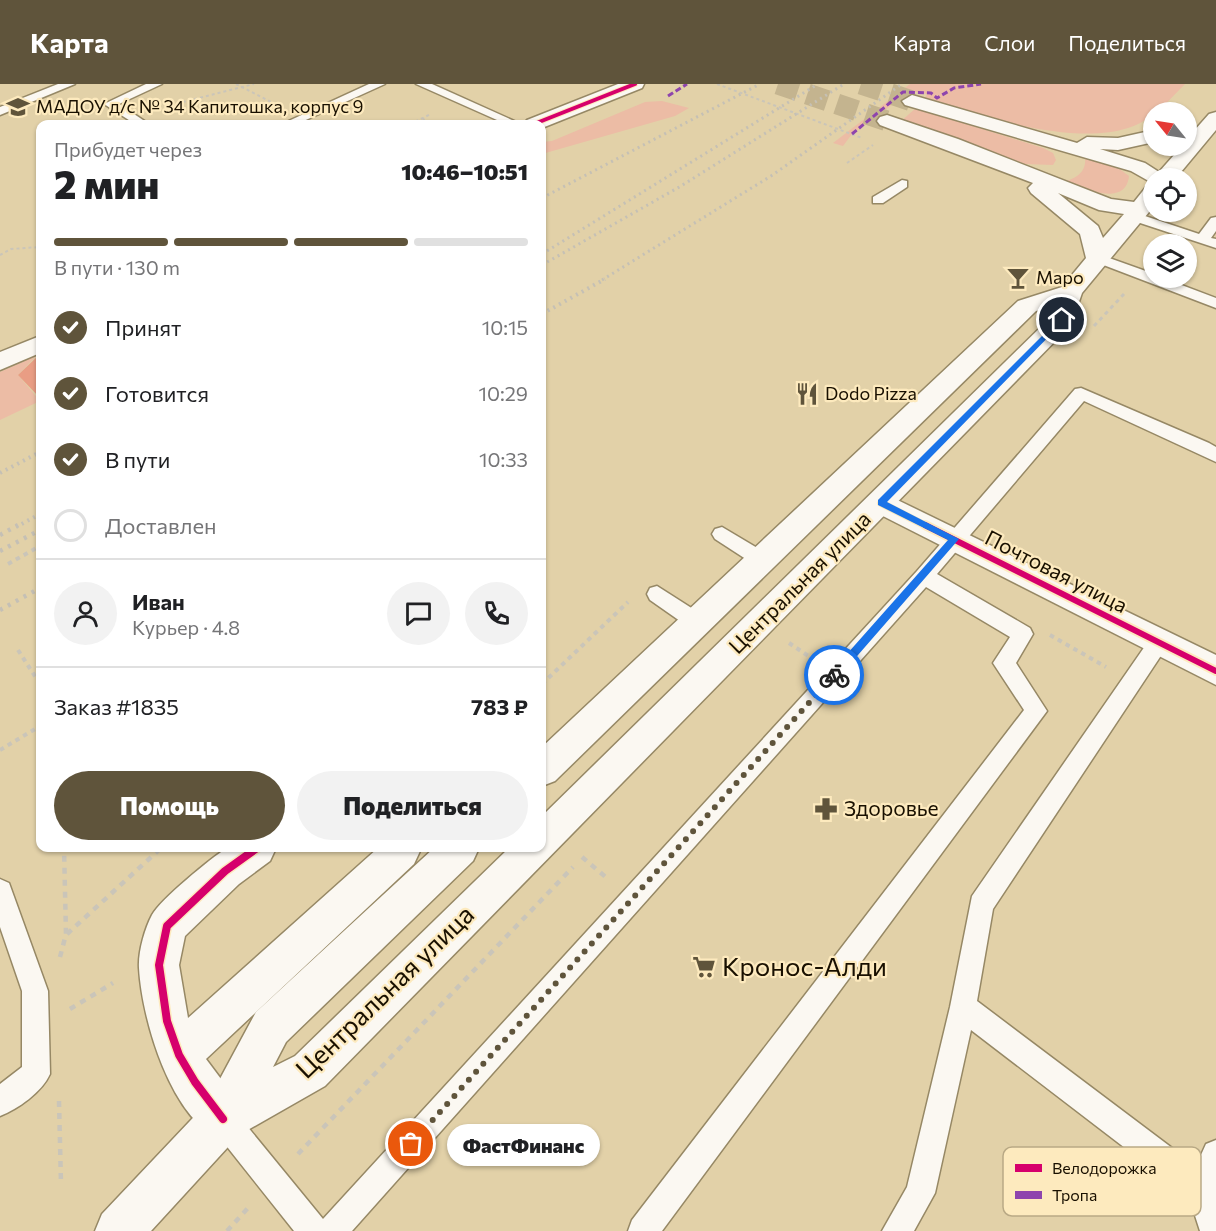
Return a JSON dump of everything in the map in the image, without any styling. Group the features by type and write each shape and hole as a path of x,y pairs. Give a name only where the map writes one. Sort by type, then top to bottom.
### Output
{"main road":[{"path":"538,120 585,84"},
{"path":"542,120 635,84"},
{"path":"912,101 1143,170"},
{"path":"1197,123 1216,117"},
{"path":"1173,168 1216,117"},
{"path":"887,122 951,143 1022,173 1107,204 1142,206"},
{"path":"1044,139 1118,144 1143,138"},
{"path":"1022,173 1059,171 1069,160 1066,151 1044,139"},
{"path":"1022,173 1090,231 1098,258"},
{"name":"Центральная улица","path":"546,837 1062,320 1070,292 1142,206"},
{"name":"Центральная улица","path":"546,766 1028,306 1070,292"},
{"path":"0,362 36,346"},
{"name":"Почтовая улица","path":"881,503 1216,671"},
{"path":"223,1119 195,1082 179,1055 167,1021 159,965 167,926 225,871 251,852"},
{"name":"Центральная улица","path":"119,1231 223,1119 271,1026 408,859 441,852"},
{"name":"Центральная улица","path":"223,1119 310,1071 531,852"},
{"path":"179,1055 408,859"}],"lane":[{"path":"0,111 69,84"},
{"path":"136,120 110,104 156,84"},
{"path":"298,120 379,84"},
{"path":"422,84 506,120"},
{"path":"878,200 902,184"},
{"path":"1142,206 1210,238 1216,221"},
{"path":"1098,258 1216,303"},
{"path":"332,1231 924,576 1081,393 1203,447 1216,456"},
{"path":"722,534 762,561"},
{"path":"643,1231 1036,711 1004,663 1023,634 924,576"},
{"path":"657,594 697,622"},
{"path":"897,1231 920,1193 963,1007 981,905 1134,683 1159,642"},
{"path":"0,891 35,991 36,1074 0,1102"},
{"path":"963,1007 1147,1147"},
{"path":"223,1119 313,1231"},
{"path":"1215,1231 1201,1188 1216,1154"}],"path":[{"path":"236,84 303,118"},
{"path":"143,120 184,99 244,88 254,84"},
{"path":"717,84 852,134"},
{"path":"847,163 876,142"},
{"path":"0,254 11,249 36,247"},
{"path":"8,564 36,548"},
{"path":"546,680 633,598"},
{"path":"1023,634 1047,633 1134,683"},
{"path":"18,650 36,678"},
{"path":"0,750 36,728"},
{"path":"66,934 157,852"},
{"path":"66,1012 113,983"}],"shaded area":[{"path":"910,84 1185,84 1167,102 1143,102 1143,122 1106,133 1054,131 998,121 924,100 927,94 911,91 852,134 843,146 833,143"},
{"path":"662,101 689,108 675,116 546,153 546,142 645,102"},
{"path":"916,108 1043,148 1053,153 1056,160 1053,165 1025,164 900,122"},
{"path":"1085,156 1114,165 1129,176 1126,186 1112,194 1091,191 1063,182 1080,174 1083,170"},
{"path":"36,356 18,375 36,396 36,403 0,420 0,372"},
{"path":"36,358 36,394 18,375"}],"tunnel":[{"path":"778,84 887,121"},
{"path":"861,84 912,101"}],"railway":[{"path":"546,196 760,84"},
{"path":"546,252 818,84"},
{"path":"546,263 681,186 844,84"},
{"path":"602,280 771,176 902,84"},
{"path":"546,312 605,279"},
{"path":"0,473 36,454"},
{"path":"16,527 36,516"},
{"path":"0,535 18,525"},
{"path":"0,551 36,532"},
{"path":"0,610 36,590"}],"marked path":[{"path":"668,96 687,84"},
{"path":"852,134 903,92 931,93 937,98 954,88 981,84"}],"cycle path":[{"path":"544,120 635,84"},
{"path":"881,503 1216,671"},
{"path":"223,1119 195,1082 179,1055 167,1021 159,965 167,926 225,871 251,852"}],"way so far":[{"path":"411,1144 834,675"}],"place":[{"name":"МАДОУ д/с № 34 Капитошка, корпус 9","path":"18,107"},
{"name":"Маро","path":"1018,278"},
{"name":"Dodo Pizza","path":"807,394"},
{"name":"Здоровье","path":"826,809"},
{"name":"Кронос-Алди","path":"704,967"},
{"name":"ФастФинанс","path":"411,1144"}],"route":[{"path":"834,675 954,539 881,503 1062,320"}]}
